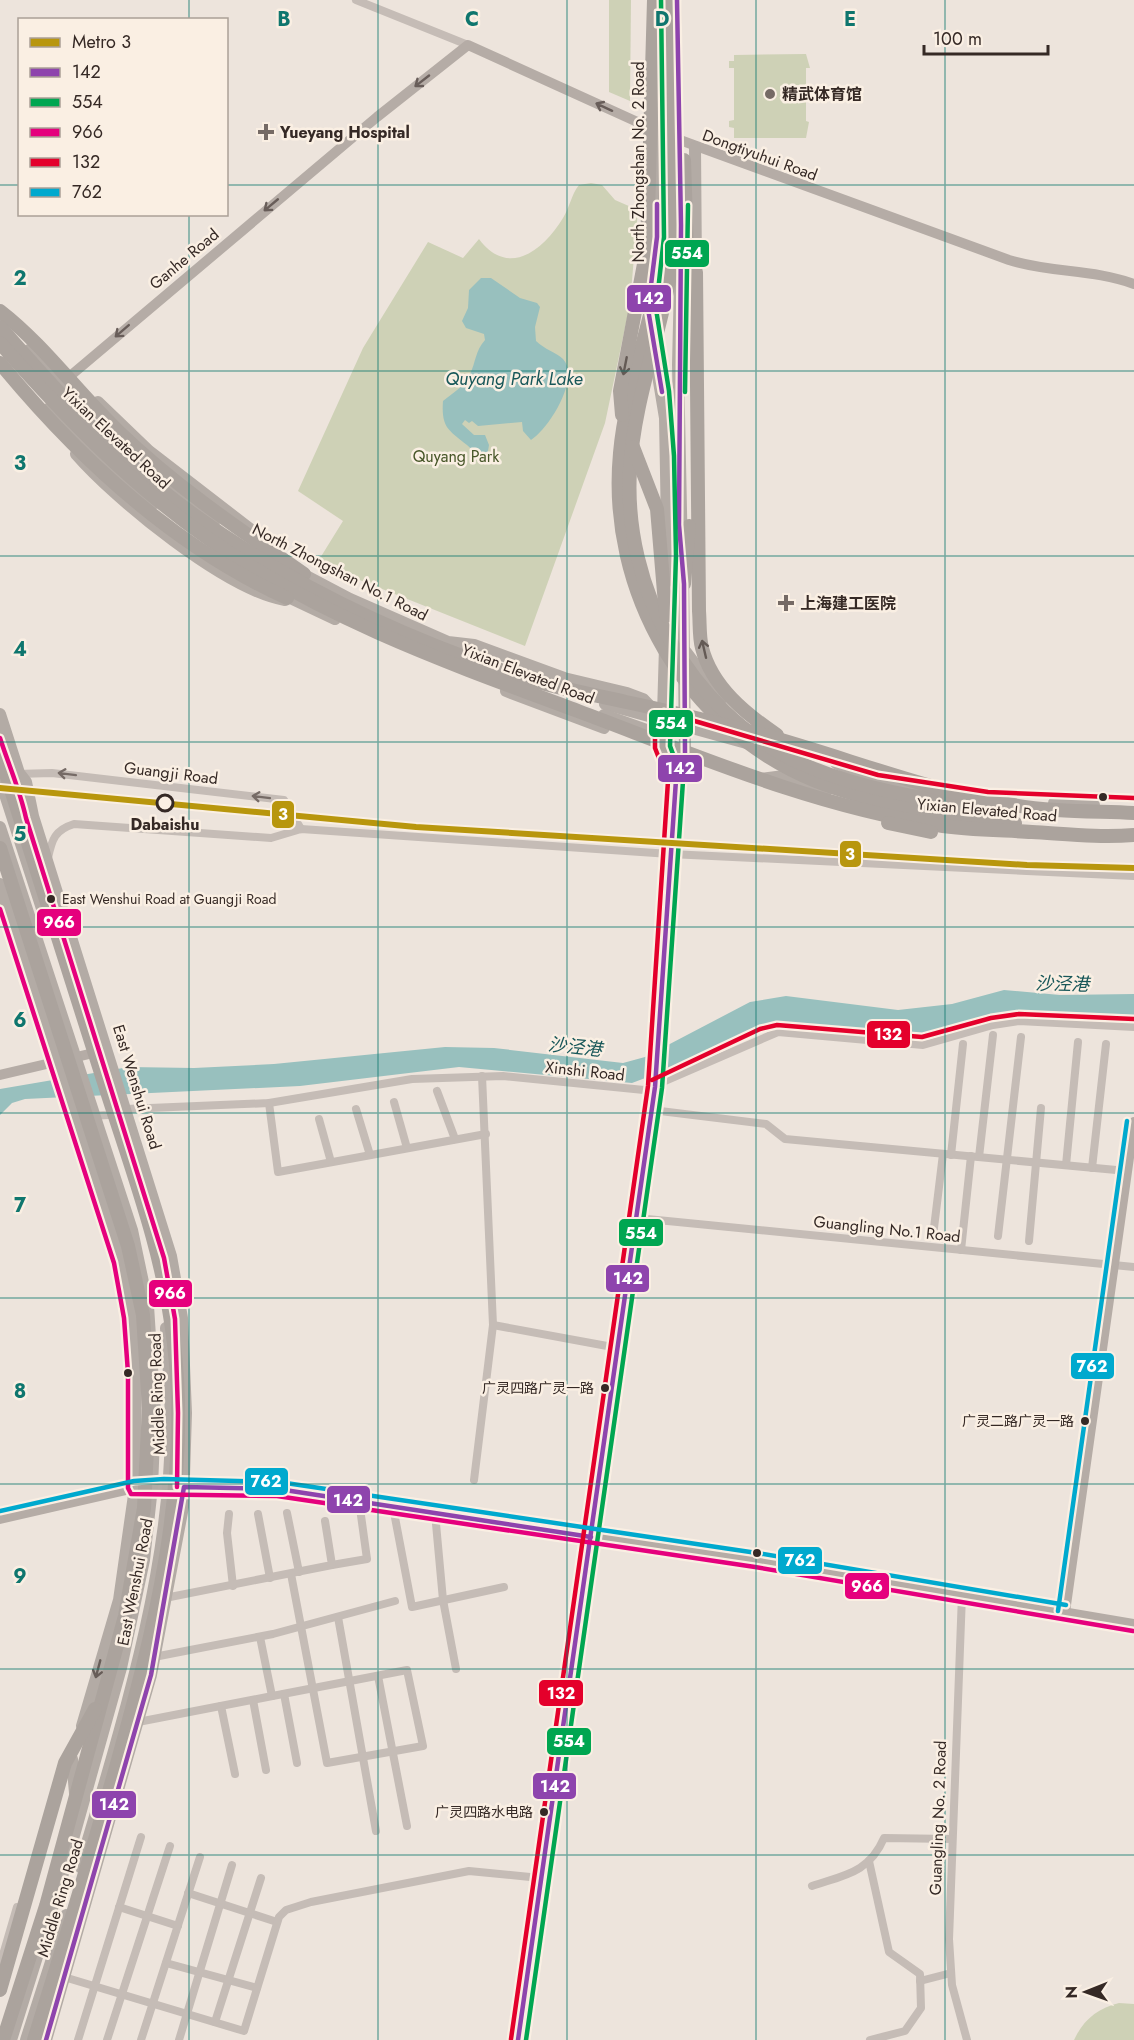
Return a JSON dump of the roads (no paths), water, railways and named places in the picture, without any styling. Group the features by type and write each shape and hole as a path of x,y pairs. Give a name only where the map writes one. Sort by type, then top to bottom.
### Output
{"highway":[{"path":"654,0 649,220 637,309 620,391 623,422 657,509 666,616"},
{"path":"663,0 664,245 652,311 628,405 620,452 618,483 622,543 630,575 656,637 679,675 730,728 766,756 815,780 862,795 922,809 1134,836"},
{"path":"675,0 675,250 661,323 639,405 630,468 629,511 640,573 658,617 686,665 732,716 763,741 798,762 875,784 988,808 1134,819"},
{"path":"675,34 686,210 689,535 684,584"},
{"path":"696,272 697,509 702,648 709,667 721,686 758,722 795,748 875,784"},
{"path":"0,311 112,425 179,485 304,574"},
{"name":"Yixian Elevated Road","path":"0,327 108,443 160,489 213,530 311,590 412,637 522,677 582,693 688,715 800,744 938,788 1015,806 1134,813"},
{"name":"Yixian Elevated Road","path":"0,343 88,438 173,513 262,573 352,622 524,691 713,762 792,789 875,813 939,826 1134,836"},
{"path":"0,361 72,443 161,521 230,569 291,600"},
{"name":"Middle Ring Road","path":"0,755 154,1235 174,1347 178,1421 173,1513 154,1627 42,2038"},
{"path":"752,780 908,830 995,837 1134,836"},
{"name":"Middle Ring Road","path":"0,848 122,1224 138,1281 143,1316 149,1407 144,1508 125,1616 46,1906 3,2040"},
{"path":"0,1989 65,1763 106,1689"}],"main road":[{"name":"North Zhongshan No. 2 Road","path":"654,0 657,237 648,309 665,418 669,555 662,733 659,746"},
{"path":"518,2040 652,1110 675,780 685,754 686,652 679,525 678,410 680,141 675,0"},
{"name":"Dongtiyuhui Road","path":"468,45 695,147 1032,267 1094,272 1134,284"},
{"name":"Ganhe Road","path":"39,407 70,375 377,117 468,45"},
{"path":"695,147 696,272"},
{"path":"681,225 683,242 696,272"},
{"name":"North Zhongshan No.1 Road","path":"0,318 101,429 154,477 228,533 264,555 361,604 448,642 474,645 564,678 643,699 662,719"},
{"path":"0,361 24,384 39,407 126,483 192,534 291,600 546,708 685,754 752,780"},
{"path":"45,367 70,375 149,451 252,528 304,574"},
{"path":"686,652 721,699 757,731 777,743 848,767 875,784"},
{"path":"506,691 591,710 662,733 685,754"},
{"name":"East Wenshui Road","path":"0,714 19,773 26,782 33,816 171,1256 182,1317 186,1413 184,1487 154,1657 125,1771 64,1977 42,2038"},
{"path":"662,719 875,784 987,799 1134,806"},
{"path":"630,723 659,746 675,780"},
{"name":"East Wenshui Road","path":"0,777 56,974 82,1056 95,1074 156,1271 166,1328 171,1429 162,1541 144,1633 91,1827 26,2040"},
{"name":"East Wenshui Road","path":"0,827 56,974"},
{"name":"East Wenshui Road","path":"0,884 124,1278 131,1317 136,1373 135,1488 119,1600 0,2000"},
{"path":"40,1011 56,974 90,994"},
{"path":"0,1075 108,1050"},
{"name":"East Wenshui Road","path":"11,2040 78,1822 121,1668 144,1560 152,1487 155,1377 148,1306 132,1230 81,1074 82,1056"},
{"path":"1065,1612 1134,1122"},
{"path":"156,1271 178,1295"},
{"path":"124,1278 148,1306"},
{"path":"0,1519 135,1488 168,1486 278,1489 756,1560 1134,1624"},
{"path":"106,1641 135,1609"},
{"path":"72,1759 78,1822"},
{"path":"91,1827 125,1771"},
{"path":"40,1997 42,2038"}],"street":[{"name":"Dongtiyuhui Road","path":"356,0 468,45"},
{"name":"Guangji Road","path":"19,773 52,772 284,800 302,829"},
{"path":"0,777 19,773"},
{"path":"48,859 52,838 61,828 74,824 271,838 302,829 670,854 1134,876"},
{"name":"Xinshi Road","path":"73,1110 95,1116 108,1115 126,1109 269,1102 412,1078 503,1076 630,1090 655,1083 778,1032 923,1045 993,1024 1019,1021 1134,1027"},
{"path":"961,1250 993,1035"},
{"path":"998,1236 1021,1037"},
{"path":"1066,1165 1078,1042"},
{"path":"933,1236 963,1044"},
{"path":"1092,1168 1106,1044"},
{"path":"474,1480 493,1325 482,1076"},
{"path":"437,1091 454,1139"},
{"path":"269,1102 278,1172 486,1134"},
{"path":"394,1102 407,1148"},
{"path":"1029,1241 1041,1107"},
{"path":"356,1109 370,1155"},
{"path":"652,1110 766,1124 784,1139 1127,1171"},
{"path":"319,1119 331,1162"},
{"name":"Guangling No.1 Road","path":"637,1218 1134,1267"},
{"path":"493,1325 618,1348"},
{"path":"165,1598 367,1559 359,1502"},
{"path":"393,1507 411,1607 504,1587"},
{"path":"138,1722 312,1689 350,1681 407,1671 423,1746 327,1763 312,1689 301,1627 287,1513"},
{"path":"435,1513 443,1600 456,1669"},
{"path":"229,1514 227,1533 233,1586"},
{"path":"258,1514 270,1578"},
{"path":"326,1521 332,1565"},
{"name":"Guangling No. 2 Road","path":"962,1594 952,1839 951,1973 957,2007 967,2040"},
{"path":"154,1657 260,1637 395,1601"},
{"path":"338,1617 376,1831"},
{"path":"260,1637 272,1696"},
{"path":"378,1676 407,1826"},
{"path":"284,1694 297,1763"},
{"path":"253,1700 266,1770"},
{"path":"221,1706 235,1774"},
{"path":"0,1965 62,1761 86,1710"},
{"path":"78,2040 141,1837"},
{"path":"812,1886 862,1869 878,1852 884,1838 952,1839"},
{"path":"107,2040 120,1994 170,1846"},
{"path":"141,2040 200,1857"},
{"path":"869,1862 889,1952 920,1974 921,2008 905,2031 870,2040"},
{"path":"179,2040 232,1865"},
{"path":"245,2040 244,2031 277,1922 286,1910 311,1902 469,1871 540,1878"},
{"path":"215,2022 261,1878"},
{"path":"188,1893 221,1901 277,1922"},
{"path":"119,1907 178,1926"},
{"path":"166,1963 257,1988"},
{"path":"920,1981 951,1973"},
{"path":"64,1977 244,2031"}],"water":[{"name":"Quyang Park Lake","path":"481,278 491,278 520,298 537,303 540,307 535,327 536,341 563,359 568,378 560,403 553,415 546,426 531,440 523,431 522,422 478,426 472,421 469,423 465,420 462,424 474,435 485,435 489,445 487,457 476,453 451,432 443,417 443,401 468,378 479,348 485,340 484,334 466,328 462,321 468,308 469,290"},
{"path":"1004,990 1060,995 1134,994 1134,1018 1011,1015 918,1036 793,1023 763,1028 714,1052 632,1083 459,1067 300,1086 25,1099 12,1103 0,1115 0,1089 129,1067 194,1068 274,1064 445,1047 494,1048 623,1063 645,1057 750,1002 786,996 898,1010 952,1004"}],"metro line":[{"name":"3","path":"0,788 416,827 1027,865 1134,868"}],"place":[{"name":"精武体育馆","path":"770,94"},
{"name":"Yueyang Hospital","path":"266,132"},
{"name":"上海建工医院","path":"786,603"},
{"name":"Dabaishu","path":"165,803"},
{"name":"East Wenshui Road at Guangji Road","path":"51,899"},
{"name":"广灵四路广灵一路","path":"605,1388"},
{"name":"广灵二路广灵一路","path":"1085,1421"},
{"name":"广灵四路水电路","path":"544,1812"}],"park label":[{"name":"Quyang Park","path":"456,456"}],"water label":[{"name":"沙泾港","path":"1062,984"},
{"name":"沙泾港","path":"575,1047"}]}
